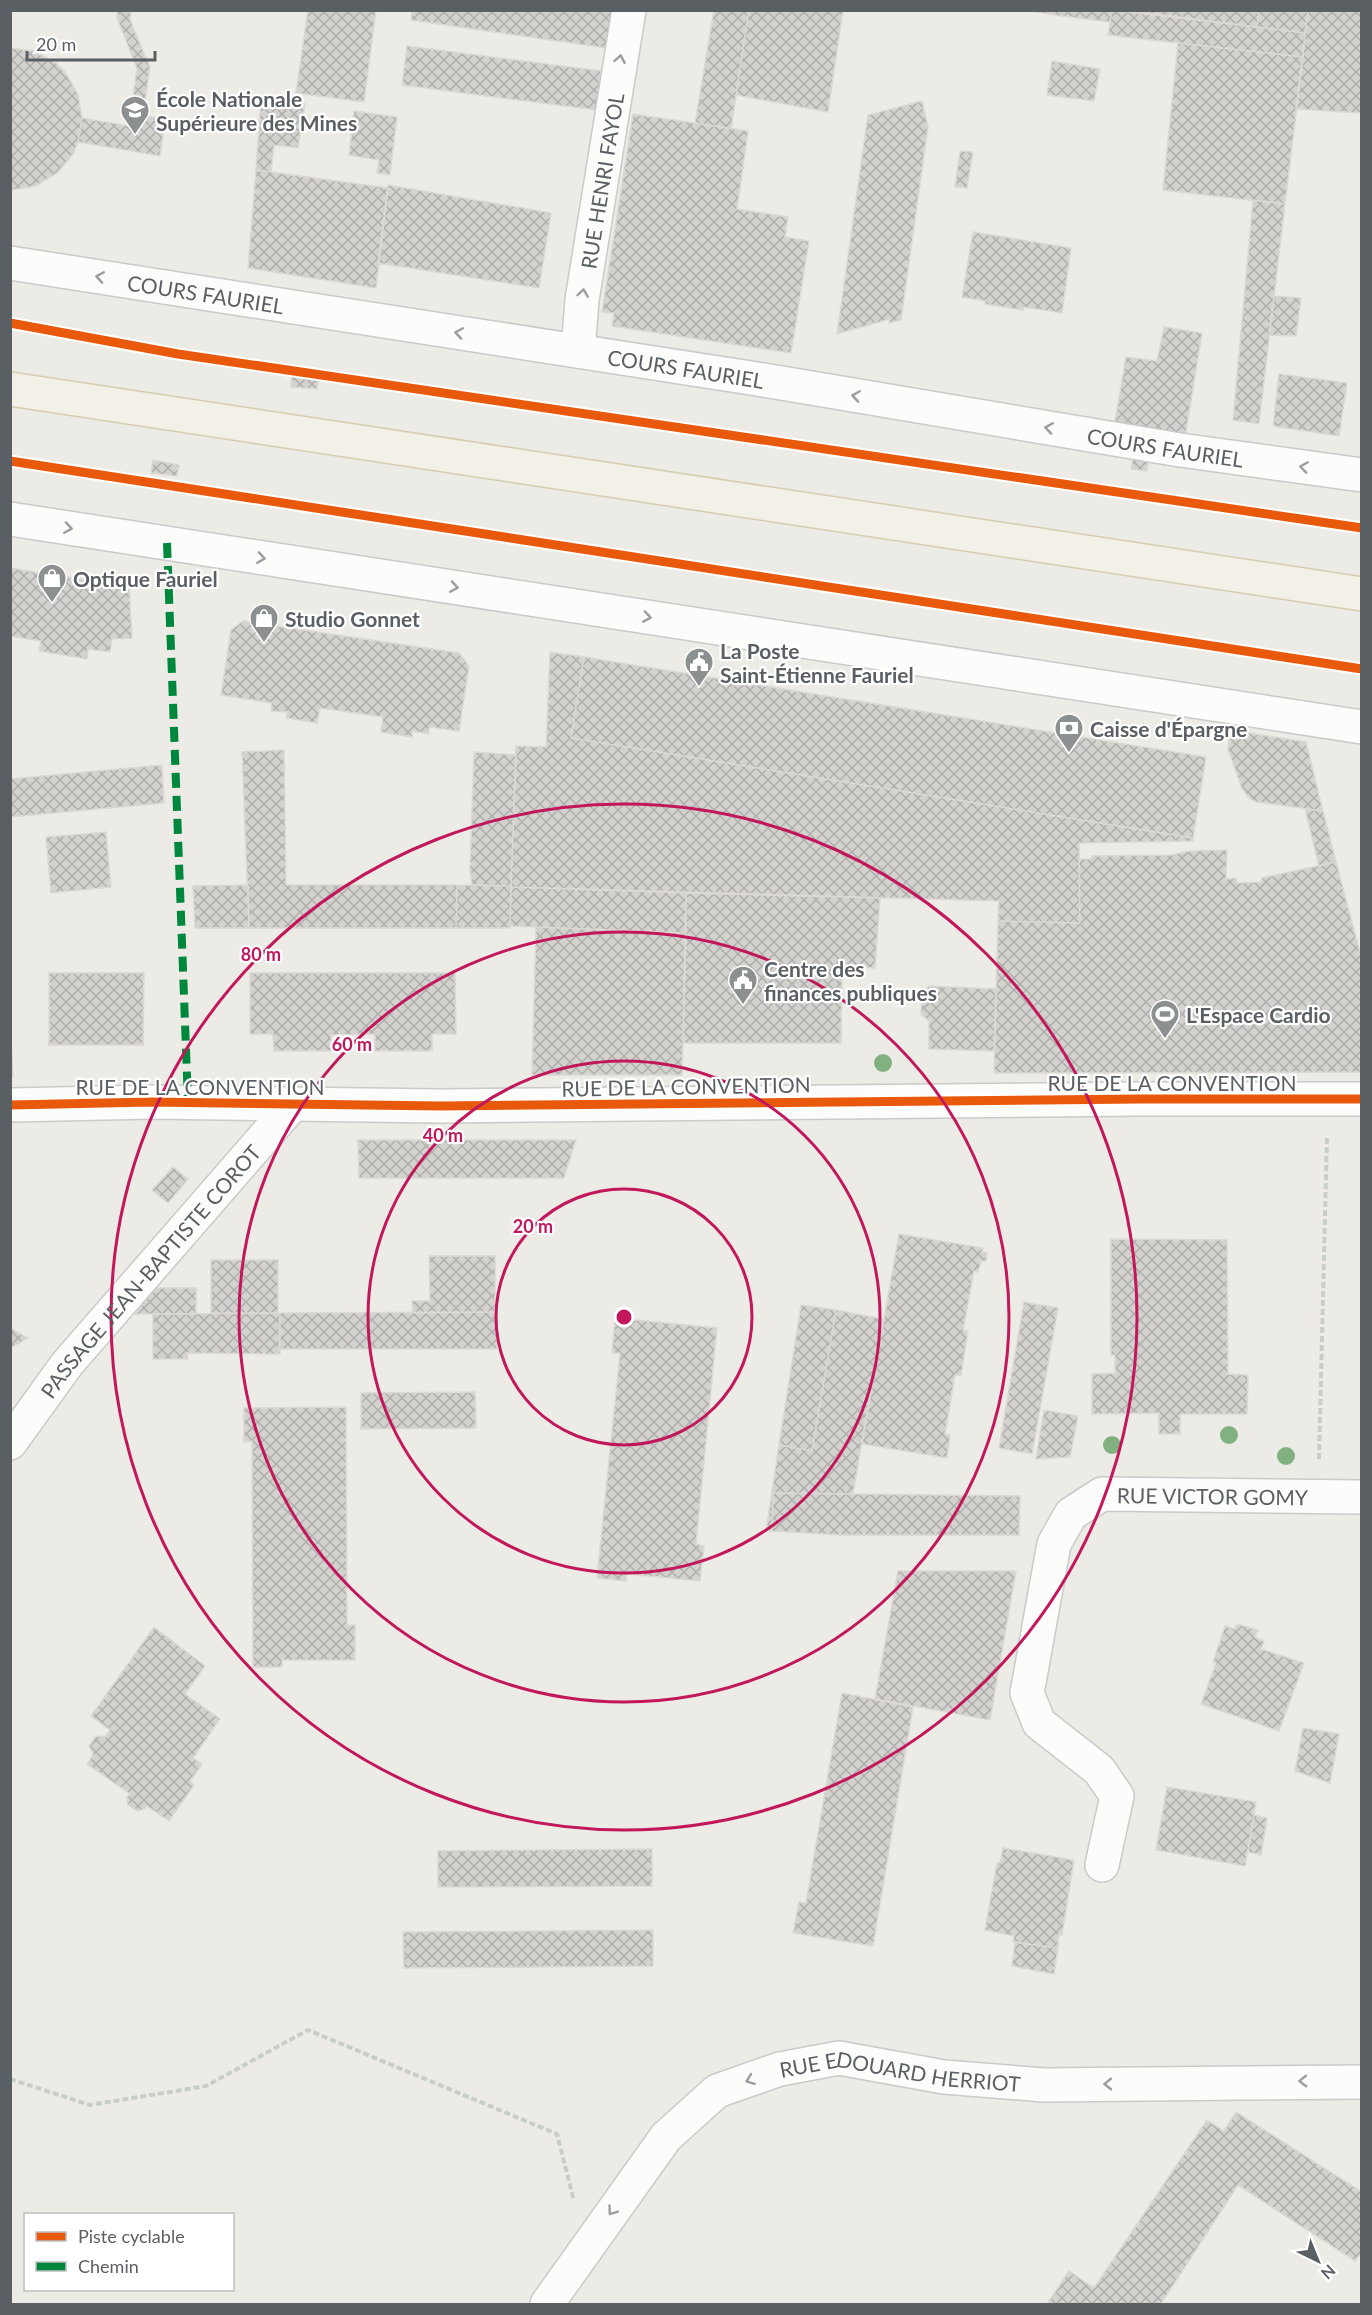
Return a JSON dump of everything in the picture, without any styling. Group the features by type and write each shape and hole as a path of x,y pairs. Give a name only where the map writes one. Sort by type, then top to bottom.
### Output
{"main road":[{"path":"10,389 1362,594"}],"street":[{"name":"RUE HENRI FAYOL","path":"578,351 582,300 629,10"},
{"name":"COURS FAURIEL","path":"10,263 578,351 1180,450 1362,475"},
{"path":"10,519 1362,727"},
{"name":"RUE DE LA CONVENTION","path":"10,1105 152,1102 452,1106 1141,1099 1362,1100"},
{"name":"PASSAGE JEAN-BAPTISTE COROT","path":"10,1443 67,1364 293,1104"},
{"name":"RUE VICTOR GOMY","path":"1102,1865 1117,1797 1099,1770 1039,1723 1027,1693 1054,1544 1071,1514 1102,1494 1362,1497"},
{"name":"RUE EDOUARD HERRIOT","path":"547,2304 666,2137 717,2091 780,2069 839,2058 944,2077 1044,2085 1362,2082"}],"path":[{"path":"1318,1495 1327,1100"},
{"path":"10,2079 90,2105 206,2086 308,2030 557,2134 586,2248"}],"building":[{"path":"118,10 131,10 130,20 150,67 143,115 165,120 160,156 78,142 82,118 129,126 137,68 117,18"},
{"path":"308,10 376,10 364,102 296,93"},
{"path":"412,10 612,10 606,48 411,20"},
{"path":"714,10 749,10 731,129 695,123"},
{"path":"749,10 843,10 828,112 736,95"},
{"path":"1026,10 1055,10 1054,15"},
{"path":"1055,10 1112,10 1110,22 1054,15"},
{"path":"1112,10 1305,33 1303,57 1108,35"},
{"path":"1125,10 1259,10 1257,27"},
{"path":"1259,10 1308,10 1305,33 1257,27"},
{"path":"1308,10 1362,10 1362,113 1296,109"},
{"path":"1178,43 1303,57 1285,204 1163,190"},
{"path":"407,46 601,71 596,110 402,85"},
{"path":"10,48 34,51 56,63 65,72 78,94 82,118 78,142 73,154 57,173 36,186 11,190"},
{"path":"1052,61 1100,69 1094,101 1047,95"},
{"path":"261,99 305,104 298,148 274,145 271,172 256,170"},
{"path":"922,101 928,127 901,320 889,323 890,319 837,334 868,115"},
{"path":"354,111 397,117 390,175 377,173 379,160 349,155"},
{"path":"633,114 748,131 737,209 788,217 785,237 809,241 791,353 612,326 614,313 602,312"},
{"path":"960,151 973,152 967,188 955,187"},
{"path":"256,170 388,188 376,288 248,268"},
{"path":"388,185 551,213 539,288 378,263"},
{"path":"1253,200 1285,204 1259,424 1233,420"},
{"path":"973,232 1071,248 1062,313 985,304 985,301 962,297"},
{"path":"1274,296 1301,298 1296,336 1269,335"},
{"path":"1164,327 1202,333 1185,438 1114,427 1126,357 1157,361"},
{"path":"292,374 319,378 317,389 291,387"},
{"path":"1279,374 1347,383 1339,436 1273,426"},
{"path":"1133,458 1148,461 1147,471 1131,469"},
{"path":"153,460 179,465 177,476 151,473"},
{"path":"10,568 129,587 132,638 112,639 110,652 88,649 87,659 39,651 41,641 10,636"},
{"path":"243,621 459,653 469,666 459,731 429,727 429,734 412,731 412,737 381,732 383,717 320,708 317,723 286,718 287,712 271,711 272,703 221,695 231,630"},
{"path":"550,652 584,657 571,738 1193,838 1193,841 1079,843 1080,923 998,921 999,901 511,887 516,746 546,747"},
{"path":"584,657 1206,757 1193,838 571,738"},
{"path":"1230,730 1306,742 1323,811 1257,802 1250,799 1242,789 1228,749"},
{"path":"284,750 286,885 457,885 456,928 249,928 242,752"},
{"path":"474,752 516,755 511,886 472,885 470,868"},
{"path":"162,765 164,803 10,817 10,779"},
{"path":"1305,809 1323,811 1336,862 1319,866"},
{"path":"106,832 111,887 51,893 46,837"},
{"path":"1227,850 1226,879 1236,878 1237,883 1261,882 1262,878 1336,862 1362,960 1362,1072 994,1073 998,921 1080,923 1079,859 1092,859 1092,856 1171,855 1190,851"},
{"path":"248,885 249,928 195,928 193,886"},
{"path":"457,885 511,886 510,928 456,928"},
{"path":"511,887 686,893 686,933 510,926"},
{"path":"686,893 880,898 875,968 842,967 841,1043 683,1043"},
{"path":"536,927 686,933 682,1075 532,1075"},
{"path":"49,973 144,973 143,1045 49,1045"},
{"path":"250,973 455,973 456,1034 432,1034 432,1051 375,1051 375,1034 331,1035 331,1051 274,1051 273,1034 250,1034"},
{"path":"929,986 996,989 994,1051 929,1049 929,1021 921,1014 922,993"},
{"path":"10,1021 13,1077 10,1077"},
{"path":"358,1140 576,1140 564,1178 359,1178"},
{"path":"173,1167 188,1179 168,1203 152,1190"},
{"path":"899,1234 983,1248 982,1252 987,1253 986,1261 981,1261 978,1272 974,1271 963,1330 968,1331 961,1375 955,1375 945,1434 950,1435 947,1458 862,1444"},
{"path":"1111,1239 1227,1240 1228,1374 1248,1375 1247,1414 1180,1414 1180,1434 1159,1434 1159,1413 1092,1414 1092,1374 1115,1373 1115,1355 1111,1355"},
{"path":"429,1256 495,1256 495,1312 413,1313 412,1301 430,1301"},
{"path":"211,1260 278,1260 278,1313 211,1313"},
{"path":"156,1288 196,1288 196,1314 135,1314"},
{"path":"1024,1302 1058,1308 1032,1454 999,1448"},
{"path":"801,1305 836,1310 812,1451 779,1445"},
{"path":"836,1310 883,1319 853,1494 773,1493 772,1531 766,1531 779,1445 812,1451"},
{"path":"497,1312 497,1349 279,1349 280,1313"},
{"path":"280,1313 280,1354 187,1353 188,1359 153,1359 153,1314"},
{"path":"615,1318 717,1328 696,1544 704,1546 700,1581 627,1574 626,1581 597,1578 620,1353 612,1353"},
{"path":"10,1328 28,1338 10,1348"},
{"path":"475,1392 476,1428 361,1429 361,1393"},
{"path":"346,1407 347,1625 355,1625 355,1660 282,1660 282,1667 253,1667 252,1441 244,1442 244,1408"},
{"path":"1044,1410 1078,1416 1070,1457 1036,1459"},
{"path":"773,1493 1020,1496 1019,1535 841,1535 772,1531"},
{"path":"898,1571 1016,1571 990,1720 875,1699"},
{"path":"1237,1624 1258,1630 1255,1637 1264,1641 1261,1649 1304,1663 1279,1731 1201,1704 1216,1663 1213,1662 1225,1626 1235,1629"},
{"path":"154,1627 205,1666 185,1694 220,1719 193,1758 202,1764 190,1781 194,1785 169,1821 147,1806 138,1811 128,1805 127,1797 130,1794 87,1764 93,1755 89,1746 96,1736 105,1737 110,1730 91,1716"},
{"path":"842,1693 913,1707 873,1946 793,1933 799,1902 806,1903"},
{"path":"1303,1728 1339,1734 1330,1783 1295,1771"},
{"path":"1167,1787 1256,1802 1245,1866 1156,1850"},
{"path":"1254,1815 1267,1818 1261,1855 1248,1852"},
{"path":"1003,1848 1074,1860 1062,1935 1059,1934 1057,1948 1013,1942 1014,1936 985,1930 997,1863 1000,1863"},
{"path":"652,1849 652,1886 438,1887 438,1851"},
{"path":"653,1930 653,1966 404,1968 403,1932"},
{"path":"1015,1942 1057,1948 1059,1942 1054,1974 1012,1966"},
{"path":"1236,2112 1362,2192 1362,2252 1355,2261 1238,2185 1161,2304 1047,2304 1069,2271 1094,2288 1207,2120 1224,2131"}],"marked path":[{"path":"167,543 188,1103"}],"cycle path":[{"path":"10,323 178,354 1362,528"},
{"path":"10,461 1362,669"},
{"path":"10,1105 152,1102 440,1106 1362,1099"}],"place":[{"name":"École Nationale Supérieure des Mines","path":"135,136"},
{"name":"Optique Fauriel","path":"52,604"},
{"name":"Studio Gonnet","path":"264,644"},
{"name":"La Poste Saint-Étienne Fauriel","path":"699,688"},
{"name":"Caisse d'Épargne","path":"1069,754"},
{"name":"Centre des finances publiques","path":"743,1006"},
{"name":"L'Espace Cardio","path":"1165,1040"}]}
